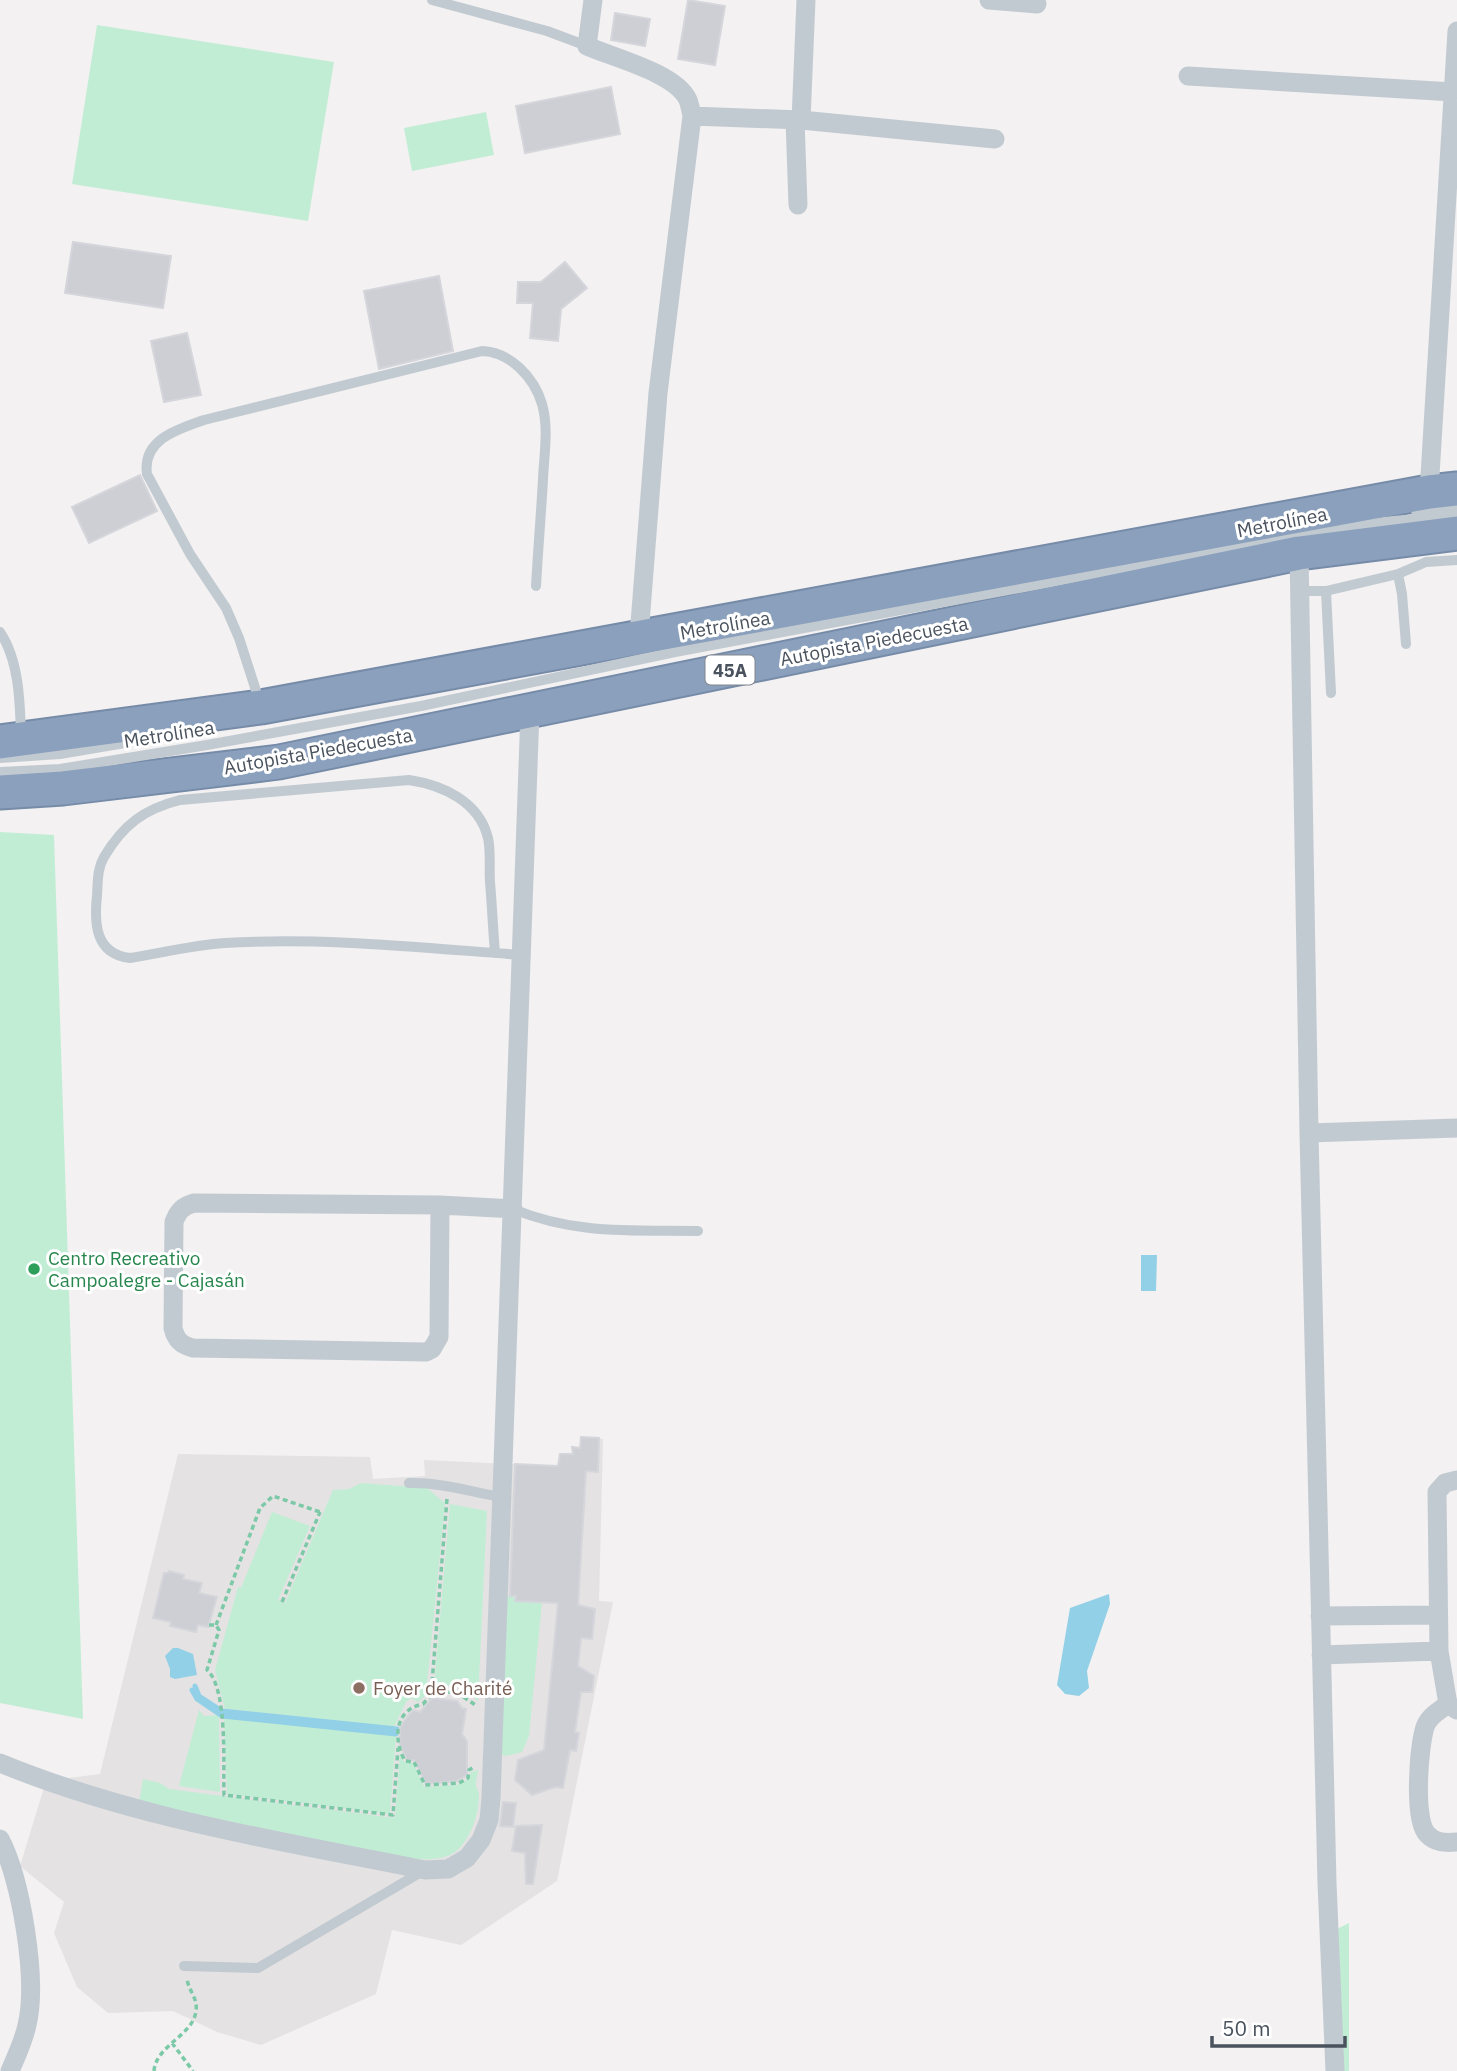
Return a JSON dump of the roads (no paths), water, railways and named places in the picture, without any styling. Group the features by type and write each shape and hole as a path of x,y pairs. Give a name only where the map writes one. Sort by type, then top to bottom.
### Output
{"highway":[{"path":"7,746 261,707 639,636 1448,496"},
{"name":"Autopista Piedecuesta","path":"0,792 63,788 279,762 1299,553 1457,533"}],"street":[{"path":"593,0 587,46 664,77 688,99 692,116 658,393 639,636"},
{"path":"797,205 798,120 806,0"},
{"path":"989,0 1037,4"},
{"path":"1448,496 1453,92 1457,31"},
{"path":"1188,76 1453,92"},
{"path":"692,116 798,120 995,139"},
{"path":"1299,553 1320,1616 1335,2071"},
{"path":"0,1763 37,1779 165,1817 425,1870 448,1870 467,1858 481,1840 489,1820 492,1766 530,710"},
{"path":"1309,1133 1457,1128"},
{"path":"440,1205 439,1337 432,1349 426,1352 192,1348 181,1344 177,1339 173,1328 174,1222 176,1214 187,1205 440,1205 513,1209"},
{"path":"1457,1480 1445,1483 1437,1492 1439,1651 1452,1707 1433,1715 1425,1726 1419,1775 1421,1827 1429,1837 1440,1843 1457,1842"},
{"path":"1320,1616 1438,1615"},
{"path":"1321,1655 1439,1651"},
{"path":"0,1839 8,1853 20,1905 32,1979 27,2025 10,2071"}],"lane":[{"path":"432,0 547,31 587,46"},
{"path":"261,707 239,638 226,608 190,554 147,474 146,464 150,453 170,432 204,420 482,351 494,352 518,366 542,404 545,435 536,586"},
{"name":"Metrolínea","path":"601,657 858,614 1427,509 1448,496"},
{"name":"Metrolínea","path":"0,772 60,769 208,746 421,706 674,652 1363,524 1457,514"},
{"path":"1298,591 1326,591 1398,574 1426,562 1457,560"},
{"path":"1398,574 1406,644"},
{"path":"1326,591 1331,693"},
{"path":"0,632 9,648 14,666 20,708 7,746"},
{"name":"Metrolínea","path":"7,746 60,754 183,734"},
{"path":"495,953 488,837 476,814 448,790 431,783 409,780 180,800 161,805 134,820 121,833 99,869 94,919 100,938 118,957 130,958 223,943 253,942 318,943 495,953 522,954"},
{"path":"513,1209 562,1226 590,1230 698,1231"},
{"path":"409,1483 427,1482 502,1497"},
{"path":"184,1966 258,1968 425,1870"}],"water":[{"path":"1141,1255 1157,1255 1156,1291 1141,1291"},
{"path":"1109,1594 1110,1604 1087,1671 1089,1688 1079,1696 1065,1694 1057,1685 1070,1608"},
{"path":"173,1648 193,1654 197,1675 175,1679 170,1677 165,1656"}],"waterway":[{"path":"195,1686 199,1696 222,1711 397,1729"},
{"path":"192,1690 197,1699 222,1716 396,1734"}],"place":[{"name":"Centro Recreativo Campoalegre - Cajasán","path":"34,1269"},
{"name":"Foyer de Charité","path":"359,1688"}]}
